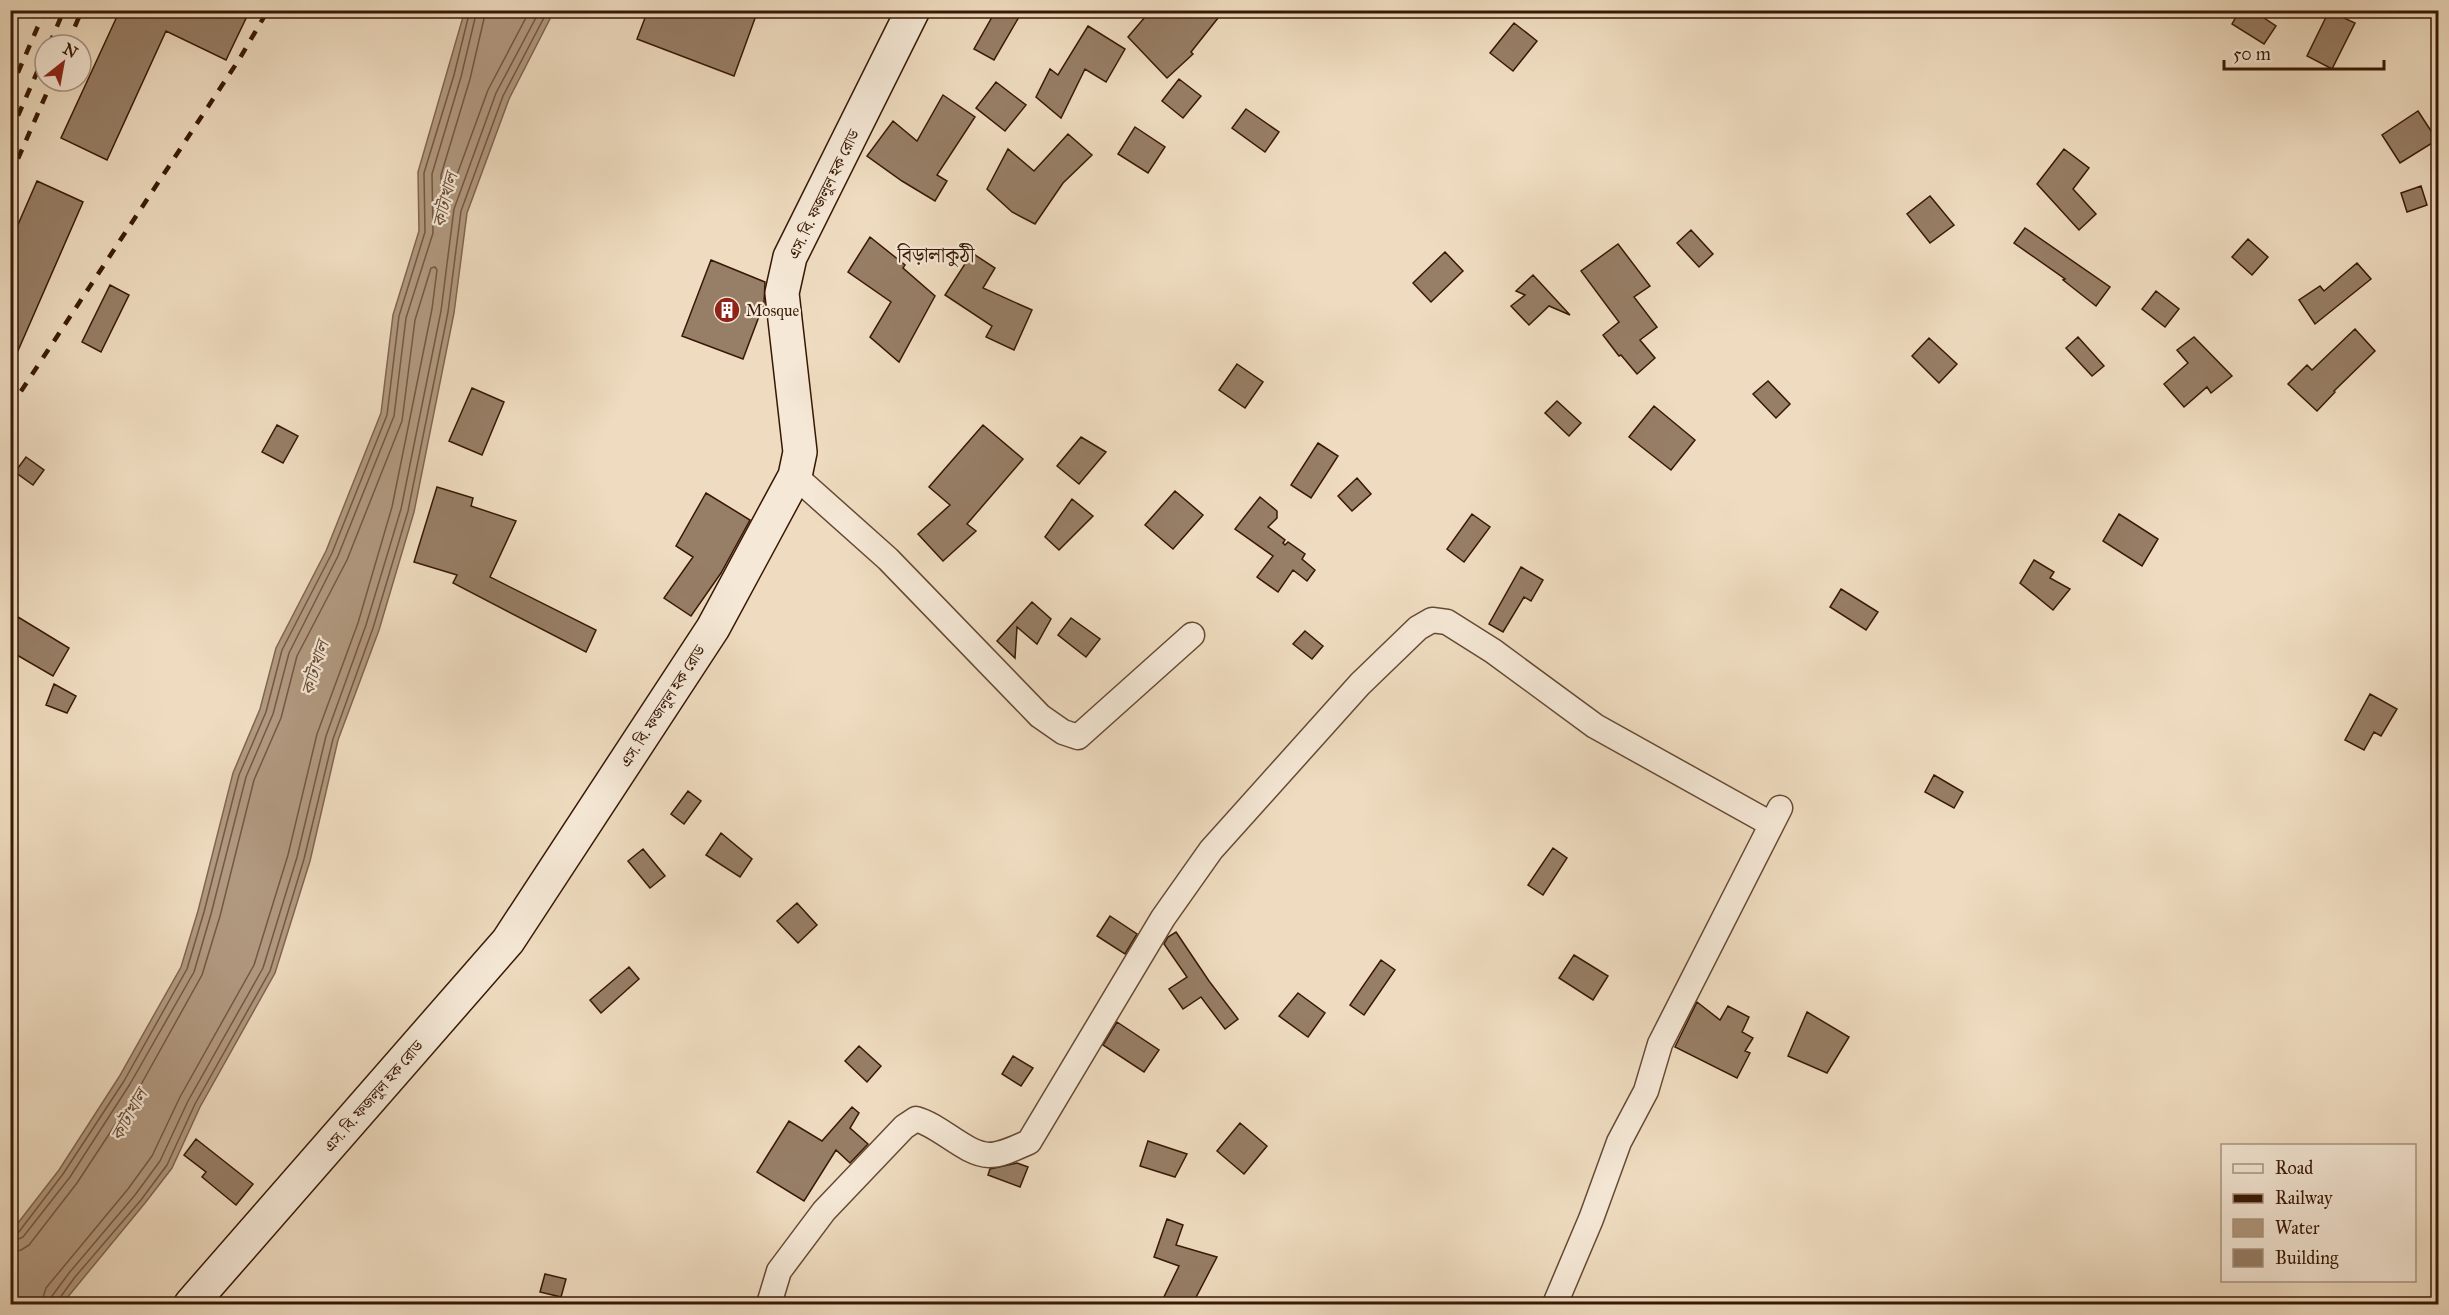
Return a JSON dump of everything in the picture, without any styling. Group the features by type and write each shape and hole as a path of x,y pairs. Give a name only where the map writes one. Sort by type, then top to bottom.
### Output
{"main road":[{"name":"এস. বি. ফজলুল হক রোড","path":"191,1305 508,941 713,628 795,476 800,452 782,293 790,257 913,10"}],"street":[{"path":"795,476 888,559 1040,716 1063,732 1078,737 1192,634"},
{"path":"769,1305 780,1271 824,1210 904,1127 916,1119 926,1122 978,1153 989,1155 1002,1153 1029,1142 1163,918 1211,850 1360,684 1418,628 1432,620 1447,622 1595,726 1776,816 1660,1044 1646,1091 1619,1142 1591,1219 1555,1305"}],"water":[{"name":"কাটাখাল","path":"465,10 554,11 509,99 467,213 454,313 414,512 379,630 338,740 310,861 275,973 200,1107 172,1168 145,1203 62,1304 11,1304 11,1232 59,1170 119,1077 181,967 198,911 233,773 260,709 276,648 326,551 381,413 393,315 419,231 418,172"}],"building":[{"path":"120,10 250,10 226,60 166,31 107,160 61,138 82,93 93,93 93,69"},
{"path":"648,10 758,10 734,76 637,39"},
{"path":"996,10 1023,10 994,60 974,49"},
{"path":"1151,10 1209,10 1218,18 1191,52 1193,54 1167,78 1128,37"},
{"path":"2240,10 2252,10 2276,26 2264,44 2232,24"},
{"path":"2329,11 2355,23 2332,69 2307,56"},
{"path":"1514,23 1537,41 1513,71 1490,53"},
{"path":"1088,26 1125,49 1106,82 1085,69 1061,118 1036,97 1050,69 1058,75"},
{"path":"1179,79 1201,96 1183,118 1162,101"},
{"path":"996,82 1026,105 1005,131 976,108"},
{"path":"943,95 975,117 937,175 947,181 935,201 867,156 893,121 917,141"},
{"path":"1246,109 1279,132 1265,152 1232,128"},
{"path":"2418,111 2437,140 2400,163 2382,135"},
{"path":"1135,127 1165,147 1148,173 1118,154"},
{"path":"1068,134 1092,155 1063,183 1035,224 1012,212 987,189 1008,149 1034,171"},
{"path":"2064,149 2089,168 2073,189 2096,214 2079,230 2037,184"},
{"path":"37,181 83,202 10,369 10,243"},
{"path":"2421,186 2427,205 2407,212 2401,193"},
{"path":"1930,196 1954,225 1930,243 1907,214"},
{"path":"2025,228 2110,287 2096,306 2063,280 2065,279 2014,243"},
{"path":"1691,230 1713,254 1699,267 1677,243"},
{"path":"870,237 905,265 903,268 935,296 899,362 870,337 891,302 848,272"},
{"path":"2248,239 2268,257 2252,275 2232,257"},
{"path":"1618,244 1650,286 1634,297 1657,327 1640,340 1655,358 1637,374 1603,335 1619,322 1581,271"},
{"path":"1445,252 1463,271 1431,302 1413,283"},
{"path":"972,253 995,268 983,288 1032,310 1014,350 986,337 992,326 945,295"},
{"name":"Mosque","path":"711,260 765,282 764,303 743,359 682,336"},
{"path":"2357,263 2371,279 2315,324 2299,300 2320,286 2324,291"},
{"path":"1533,275 1570,315 1549,306 1529,325 1511,306 1525,295 1516,291"},
{"path":"110,285 129,295 101,352 82,342"},
{"path":"2156,291 2179,309 2165,327 2142,309"},
{"path":"2355,329 2375,351 2317,411 2288,384 2307,365 2312,370"},
{"path":"2078,337 2104,366 2092,376 2066,348"},
{"path":"2194,337 2232,376 2211,393 2207,387 2184,407 2164,384 2188,363 2177,350"},
{"path":"1929,338 1957,364 1939,383 1912,356"},
{"path":"1237,364 1263,382 1245,408 1219,390"},
{"path":"1768,381 1790,404 1776,418 1753,394"},
{"path":"472,388 504,402 482,455 449,441"},
{"path":"1557,401 1581,423 1569,436 1545,413"},
{"path":"1654,406 1695,440 1671,470 1629,437"},
{"path":"277,425 298,436 283,463 262,452"},
{"path":"983,425 1023,459 967,524 976,531 943,561 918,534 950,505 929,487"},
{"path":"1081,437 1106,452 1079,484 1057,466"},
{"path":"1318,443 1338,456 1311,498 1291,485"},
{"path":"26,457 44,470 33,485 15,472"},
{"path":"1357,478 1371,494 1352,511 1338,496"},
{"path":"437,487 473,498 471,506 516,521 490,577 596,630 586,652 453,583 457,575 414,562"},
{"path":"1175,491 1203,515 1173,549 1145,525"},
{"path":"706,493 750,520 721,573 691,616 664,598 693,557 676,546"},
{"path":"1260,497 1277,511 1277,518 1268,527 1285,540 1283,543 1285,545 1288,542 1305,554 1302,559 1315,570 1307,581 1293,570 1278,592 1257,577 1273,556 1235,529"},
{"path":"1072,499 1093,516 1059,550 1045,537"},
{"path":"1472,514 1490,527 1464,562 1447,549"},
{"path":"2119,514 2158,539 2142,566 2103,541"},
{"path":"2034,560 2054,572 2050,578 2070,589 2053,610 2020,583"},
{"path":"1521,567 1543,580 1531,601 1524,597 1503,632 1489,624"},
{"path":"1841,589 1878,612 1866,630 1830,607"},
{"path":"1032,602 1051,619 1037,644 1017,627 1015,658 997,641"},
{"path":"18,617 69,648 53,676 10,651 10,629"},
{"path":"1071,618 1100,639 1086,657 1058,635"},
{"path":"1305,631 1323,646 1312,659 1293,644"},
{"path":"54,684 76,696 67,713 46,705"},
{"path":"2370,694 2397,709 2381,736 2374,732 2364,750 2345,740"},
{"path":"1934,775 1963,792 1954,808 1925,792"},
{"path":"688,791 701,801 684,824 671,814"},
{"path":"721,833 752,859 740,877 706,855"},
{"path":"1553,848 1567,858 1543,895 1528,885"},
{"path":"643,849 665,876 650,888 628,861"},
{"path":"797,903 817,925 798,943 777,921"},
{"path":"1110,916 1137,934 1125,954 1097,936"},
{"path":"1176,932 1238,1019 1225,1029 1201,997 1183,1009 1169,989 1187,977 1164,944 1168,937"},
{"path":"1574,955 1608,976 1593,1000 1559,978"},
{"path":"1381,960 1395,970 1364,1015 1350,1005"},
{"path":"629,967 639,979 601,1013 590,1000"},
{"path":"1298,993 1325,1013 1308,1037 1279,1016"},
{"path":"1697,1002 1720,1020 1728,1006 1749,1017 1742,1032 1753,1038 1745,1051 1750,1053 1737,1078 1675,1047"},
{"path":"1807,1012 1849,1037 1827,1073 1788,1056"},
{"path":"1117,1022 1159,1050 1144,1072 1103,1045"},
{"path":"859,1046 881,1066 867,1082 845,1061"},
{"path":"1013,1056 1033,1068 1021,1086 1002,1074"},
{"path":"852,1107 859,1113 850,1128 868,1144 850,1163 836,1150 804,1201 757,1172 789,1121 822,1141"},
{"path":"1240,1123 1267,1146 1244,1174 1217,1151"},
{"path":"196,1139 253,1184 236,1205 202,1177 206,1172 184,1155"},
{"path":"1148,1141 1187,1154 1175,1177 1140,1166"},
{"path":"1017,1163 1028,1167 1020,1187 988,1175 990,1169"},
{"path":"1167,1219 1183,1225 1176,1245 1217,1257 1192,1305 1160,1305 1179,1266 1154,1257"},
{"path":"545,1274 566,1279 561,1297 540,1292"}],"railway":[{"path":"10,91 45,10"},
{"path":"54,33 64,10"},
{"path":"72,33 82,10"},
{"path":"10,408 240,58 268,10"},
{"path":"10,134 33,81"},
{"path":"10,177 47,93"}],"place":[{"name":"Mosque","path":"727,310"}],"district":[{"name":"বিড়ালাকুঠী","path":"936,255"}]}
